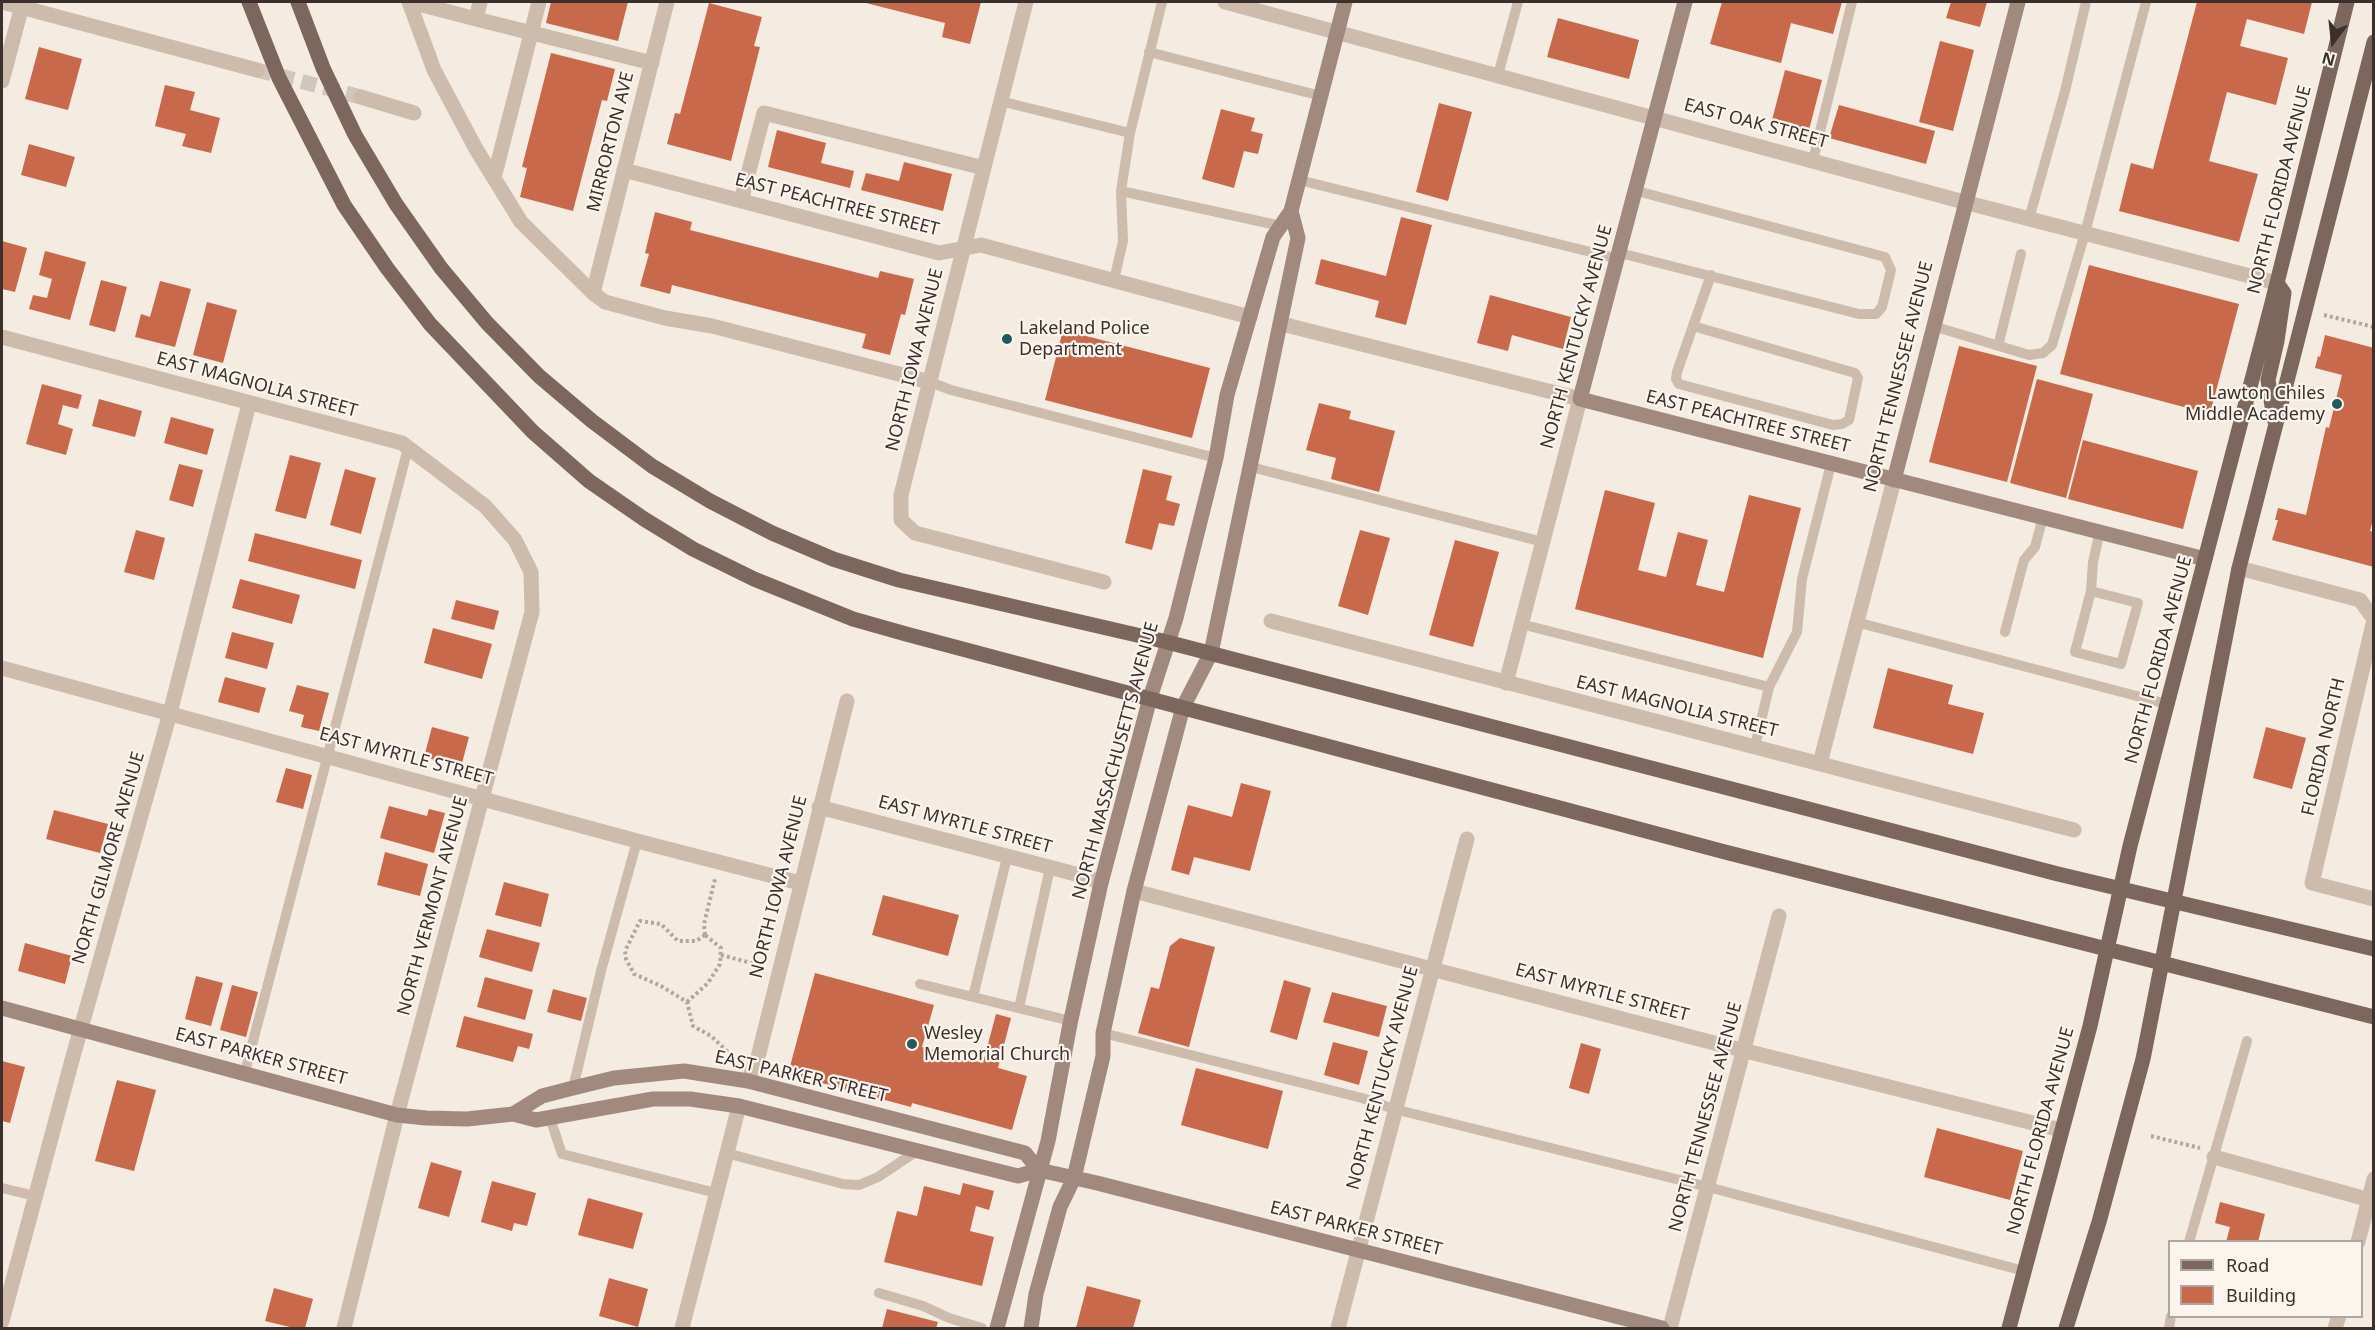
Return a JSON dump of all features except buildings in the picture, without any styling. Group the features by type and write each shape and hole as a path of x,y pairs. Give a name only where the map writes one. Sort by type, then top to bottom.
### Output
{"main road":[{"path":"249,2 279,78 344,205 387,268 430,324 533,432 589,481 693,549 754,579 809,603 906,634 1725,852 2373,1017"},
{"path":"298,2 323,68 355,135 396,204 441,267 487,324 539,376 592,421 652,466 710,501 772,533 833,559 899,580 1211,653 2058,874 2373,949"},
{"name":"NORTH FLORIDA AVENUE","path":"2009,1329 2090,1026 2121,888 2167,704 2348,2"},
{"path":"2066,1329 2143,1059 2239,568 2373,42"},
{"path":"2275,424 2268,380 2284,293 2277,283"}],"street":[{"path":"2,2 22,4 257,70"},
{"path":"410,2 652,63"},
{"path":"410,2 434,70 476,149 521,222 605,302 712,326 930,382"},
{"path":"476,19 480,2"},
{"path":"494,178 539,2"},
{"name":"MIRRORTON AVE","path":"593,293 667,2"},
{"name":"NORTH IOWA AVENUE","path":"1026,2 901,495 901,520 915,533 1104,582"},
{"name":"EAST OAK STREET","path":"1225,2 1964,202 2277,283"},
{"name":"NORTH MASSACHUSETTS AVENUE","path":"997,1329 1048,1141 1101,883 1150,698 1176,618 1216,458 1227,396 1273,237 1291,211 1346,2"},
{"name":"NORTH KENTUCKY AVENUE","path":"1506,683 1685,2"},
{"name":"NORTH TENNESSEE AVENUE","path":"1820,763 1964,202 2018,2"},
{"path":"2,81 22,4"},
{"path":"361,98 414,113"},
{"path":"741,201 764,113 984,168"},
{"name":"EAST PEACHTREE STREET","path":"624,171 939,253 981,244 1250,316"},
{"name":"NORTH MASSACHUSETTS AVENUE","path":"1031,1329 1036,1294 1060,1207 1074,1178 1103,1056 1103,1033 1134,891 1183,707 1211,653 1282,324 1298,238 1291,211"},
{"name":"EAST PEACHTREE STREET","path":"1282,324 2205,559"},
{"name":"EAST MAGNOLIA STREET","path":"2,337 402,443 485,506"},
{"name":"NORTH GILMORE AVENUE","path":"2,1321 170,713 249,404"},
{"name":"NORTH VERMONT AVENUE","path":"344,1329 398,1115 532,612 531,572 515,540 485,506"},
{"path":"2239,568 2361,600 2373,620"},
{"name":"FLORIDA NORTH","path":"2373,620 2312,883 2373,899"},
{"name":"EAST MAGNOLIA STREET","path":"1271,621 2074,830"},
{"name":"EAST MYRTLE STREET","path":"2,668 637,842 800,883"},
{"name":"NORTH IOWA AVENUE","path":"748,1081 758,1057 847,701"},
{"name":"EAST MYRTLE STREET","path":"819,807 1087,877 1101,883"},
{"name":"NORTH KENTUCKY AVENUE","path":"1338,1329 1394,1109 1467,839"},
{"name":"EAST MYRTLE STREET","path":"1134,891 2061,1130"},
{"name":"NORTH TENNESSEE AVENUE","path":"1670,1329 1779,916"},
{"name":"EAST PARKER STREET","path":"2,1008 398,1115 467,1119 513,1113 542,1096 573,1088 614,1078 684,1071 748,1081 1025,1154 1039,1170"},
{"name":"EAST PARKER STREET","path":"513,1113 536,1120 652,1099 690,1099 739,1106 1018,1176 1039,1170 1074,1178 1662,1329"},
{"path":"682,1329 739,1106"},
{"path":"2215,1154 2371,1201"},
{"path":"2359,1240 2371,1201 2373,1179"}],"lane":[{"path":"1114,280 1123,241 1121,191 1130,133 1162,2"},
{"path":"1498,75 1518,2"},
{"path":"1812,160 1852,2"},
{"path":"2029,219 2065,92 2086,2"},
{"path":"1933,326 2029,355 2036,356 2048,351 2055,337 2085,233 2146,2"},
{"path":"1149,52 1321,96"},
{"path":"1000,101 1130,133"},
{"path":"1299,180 1620,256 1711,275 1859,314 1876,314 1882,307 1891,270 1885,257 1637,191"},
{"path":"1121,191 1281,226"},
{"path":"1998,346 2021,254"},
{"path":"1694,326 1855,373 1858,378 1849,420 1833,425 1679,384 1676,379 1677,372 1711,275"},
{"path":"930,382 951,390 1216,458"},
{"path":"245,1072 408,448"},
{"path":"1755,747 1769,687 1797,632 1802,579 1831,464"},
{"path":"1251,467 1543,542"},
{"path":"2005,632 2024,560 2035,547 2043,517"},
{"path":"2091,591 2138,603 2121,664 2075,652 2091,591 2093,562 2100,531"},
{"path":"1856,622 2167,704"},
{"path":"1521,624 1769,687"},
{"path":"573,1088 601,971 637,842"},
{"path":"974,997 1006,857"},
{"path":"1019,1008 1050,868"},
{"path":"920,984 1071,1021"},
{"path":"1103,1033 1362,1098 1394,1109 1708,1187 2024,1271"},
{"path":"2191,1240 2247,1041"},
{"path":"550,1118 562,1154 716,1193"},
{"path":"726,1153 843,1184 859,1185 878,1177 917,1151"},
{"path":"2,1188 35,1196"},
{"path":"879,1293 923,1306 966,1326 982,1329"}],"path":[{"path":"2324,315 2373,327"},
{"path":"687,1002 708,983 716,972 721,955 721,948 705,935 704,924 715,879"},
{"path":"705,935 696,941 678,941 661,924 640,921 625,951 626,959 634,974 661,986 687,1002 693,1026 711,1036 728,1052"},
{"path":"721,955 755,964"},
{"path":"2151,1136 2215,1154"}],"tunnel":[{"path":"257,70 361,97"}],"place":[{"name":"Lakeland Police Department","path":"1007,339"},
{"name":"Lawton Chiles Middle Academy","path":"2337,404"},
{"name":"Wesley Memorial Church","path":"912,1044"}]}
